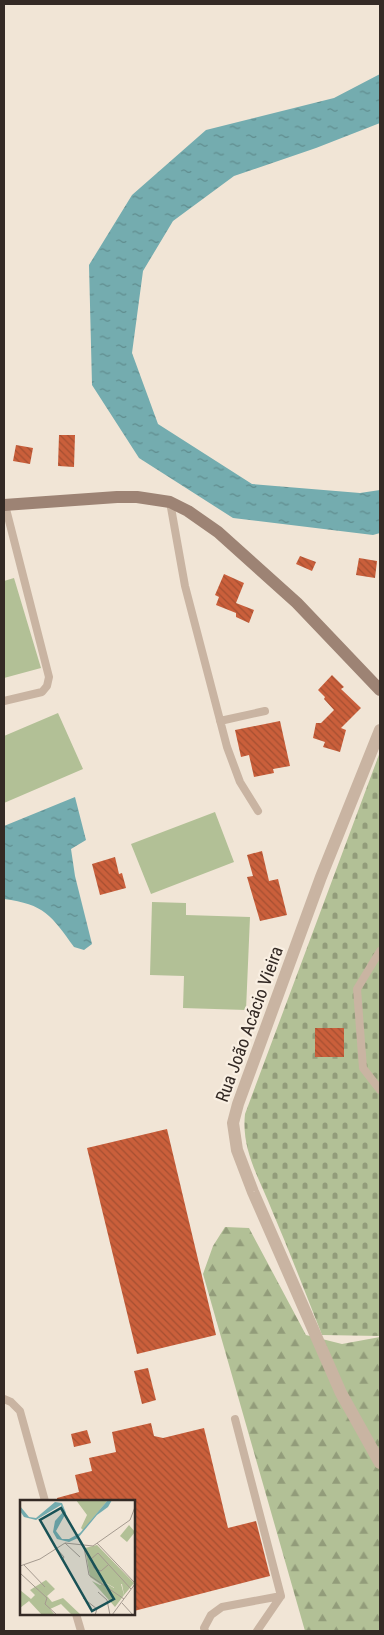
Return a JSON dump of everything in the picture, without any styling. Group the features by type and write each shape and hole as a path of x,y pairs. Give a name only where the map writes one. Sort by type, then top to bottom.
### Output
{"street":[{"path":"4,505 117,497 137,497 170,502 188,511 218,532 297,603 380,690"},
{"name":"Rua João Acácio Vieira","path":"380,730 318,886 238,1104 233,1123 237,1150 308,1319 341,1393 380,1464"}],"lane":[{"path":"170,502 185,586 227,747 240,782 258,811"},
{"path":"4,505 49,677 48,686 42,692 4,701"},
{"path":"220,721 265,711"},
{"path":"380,951 357,988 363,1068 380,1090"},
{"path":"4,1399 11,1402 20,1411 45,1500"},
{"path":"236,1419 281,1596 257,1631"},
{"path":"205,1631 204,1628 211,1615 222,1607 281,1596"},
{"path":"76,1615 81,1631"}],"green space":[{"path":"14,578 41,668 4,678 4,581"},
{"path":"58,713 83,769 4,803 4,736"},
{"path":"380,752 380,1336 322,1335 253,1165 246,1140 245,1114"},
{"path":"215,812 234,862 151,894 131,844"},
{"path":"152,902 186,903 186,915 250,917 246,1010 183,1008 184,976 150,975"},
{"path":"225,1227 249,1228 306,1335 342,1344 380,1337 380,1631 305,1631 203,1274 213,1246"}],"water":[{"path":"380,74 380,123 316,148 234,176 173,221 143,271 132,353 158,424 252,484 360,493 380,490 380,533 373,535 233,518 139,458 92,385 89,265 132,195 206,130 334,98"},
{"path":"75,797 86,840 71,849 75,876 92,944 84,950 74,947 46,913 29,904 4,899 4,826"}],"building":[{"path":"59,435 75,435 74,467 58,466"},
{"path":"16,445 33,448 30,464 13,461"},
{"path":"300,556 316,562 312,571 296,564"},
{"path":"359,558 377,561 375,578 356,575"},
{"path":"224,574 244,583 236,603 254,610 249,623 236,617 236,613 216,605 219,597 215,595"},
{"path":"332,675 344,687 341,689 361,708 341,728 346,730 340,752 323,747 325,742 313,738 316,723 321,723 334,710 318,690"},
{"path":"280,721 290,766 273,769 274,773 254,777 249,755 241,757 235,730"},
{"path":"262,851 269,881 278,879 287,915 260,921 247,877 253,876 247,855"},
{"path":"115,857 119,874 122,873 126,888 100,895 92,864"},
{"path":"315,1028 344,1028 344,1057 315,1057"},
{"path":"167,1129 216,1335 137,1354 87,1148"},
{"path":"148,1368 156,1400 142,1404 134,1371"},
{"path":"151,1423 154,1436 163,1438 204,1428 228,1528 256,1521 270,1576 135,1611 135,1500 57,1500 57,1498 79,1492 75,1475 92,1471 89,1458 116,1452 112,1432"},
{"path":"87,1430 91,1443 74,1447 71,1434"}]}
